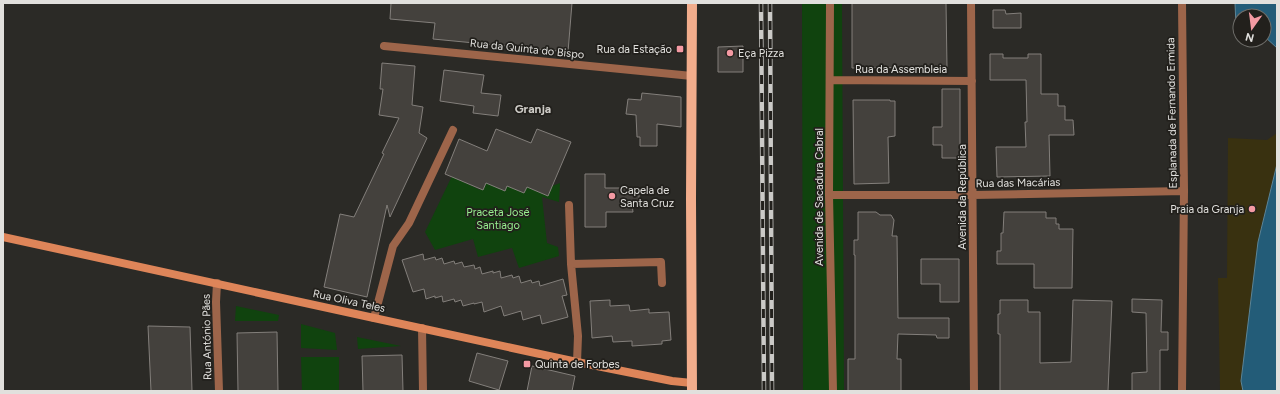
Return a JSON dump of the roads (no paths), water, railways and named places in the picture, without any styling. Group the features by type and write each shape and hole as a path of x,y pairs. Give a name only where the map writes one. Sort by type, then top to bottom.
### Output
{"main road":[{"path":"692,3 692,387"},
{"name":"Rua Oliva Teles","path":"3,237 577,362 672,381 692,387"}],"street":[{"name":"Avenida de Sacadura Cabral","path":"830,3 829,195 833,391"},
{"name":"Avenida da República","path":"971,3 974,391"},
{"name":"Esplanada de Fernando Ermida","path":"1182,3 1184,191 1182,391"},
{"name":"Rua da Quinta do Bispo","path":"384,46 692,76"},
{"name":"Rua da Assembleia","path":"830,80 972,80"},
{"path":"374,318 393,246 409,224 454,130"},
{"name":"Rua das Macárias","path":"829,195 1184,191"},
{"path":"568,205 571,264 578,336 577,362"},
{"path":"571,264 661,262 662,283"},
{"name":"Rua António Pães","path":"217,283 216,302 219,391"},
{"path":"422,328 423,391"}],"water":[{"path":"1235,3 1277,3 1277,48 1272,43 1272,8 1235,8"},
{"path":"1277,164 1277,391 1243,391 1241,381 1258,242"}],"railway":[{"path":"761,3 764,391"},
{"path":"770,3 772,391"}],"place":[{"name":"Rua da Estação","path":"680,49"},
{"name":"Eça Pizza","path":"730,53"},
{"name":"Capela de Santa Cruz","path":"612,196"},
{"name":"Praia da Granja","path":"1252,209"},
{"name":"Quinta de Forbes","path":"527,364"}],"district":[{"name":"Granja","path":"533,109"}],"park label":[{"name":"Praceta José Santiago","path":"498,218"}]}
